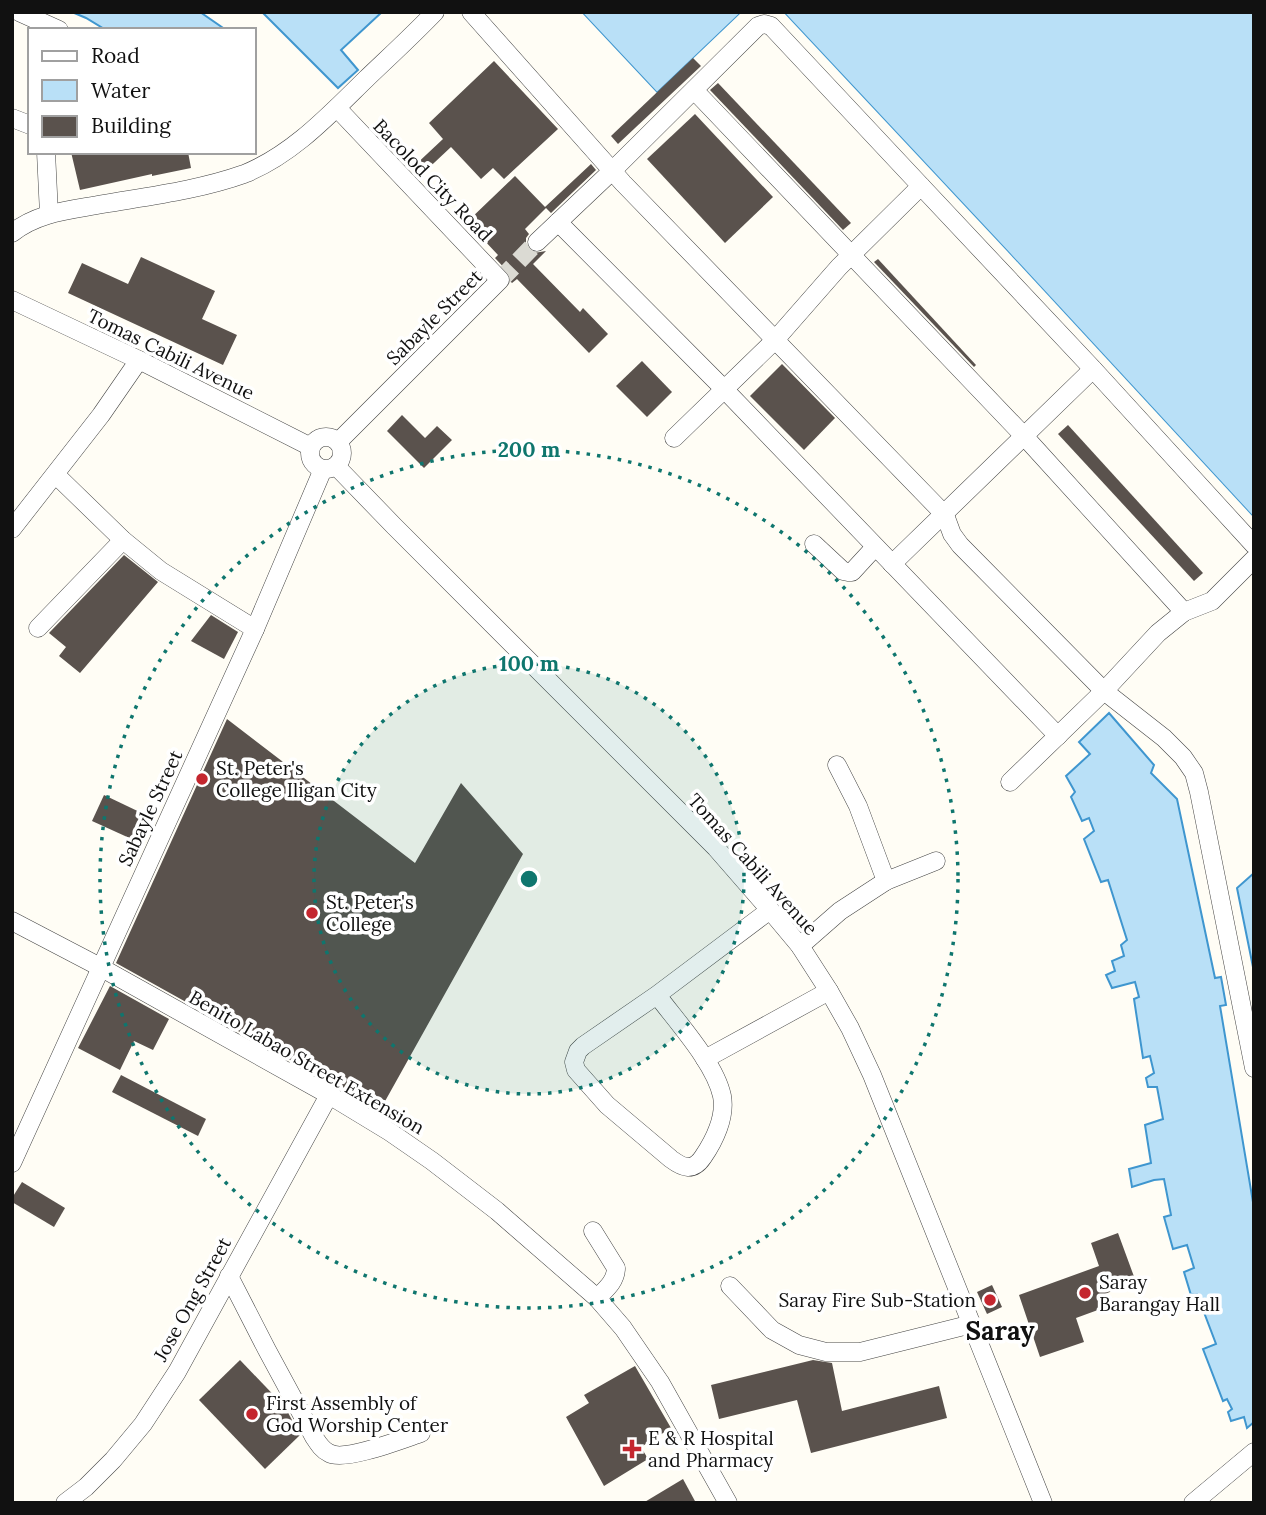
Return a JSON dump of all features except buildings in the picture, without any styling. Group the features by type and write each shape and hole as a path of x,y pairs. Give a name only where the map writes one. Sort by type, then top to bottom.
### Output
{"street":[{"path":"19,12 55,28"},
{"path":"12,233 49,214 190,188 243,174 266,164 288,150 337,108 435,12"},
{"path":"471,12 612,171 944,515 960,545 1104,691 1164,738 1183,757 1194,773 1205,818 1254,1068"},
{"path":"537,242 758,26 771,26 1254,545"},
{"path":"694,90 1101,518 1184,612"},
{"name":"Bacolod City Road","path":"337,108 500,280"},
{"path":"46,154 49,214"},
{"path":"674,438 775,341 839,267 921,186"},
{"path":"558,222 724,389 1058,736"},
{"name":"Sabayle Street","path":"338,442 500,280"},
{"name":"Tomas Cabili Avenue","path":"12,300 139,360 311,447"},
{"path":"12,529 56,475 139,360"},
{"path":"892,564 1093,369"},
{"path":"331,437 338,442 342,454 339,463 329,468 314,465 310,457 311,447 317,439 331,437"},
{"name":"Sabayle Street","path":"12,1163 329,468"},
{"name":"Tomas Cabili Avenue","path":"329,468 433,565 716,848 800,946 850,1028 872,1075 1043,1503"},
{"path":"56,475 123,540 161,571 255,629"},
{"path":"38,628 123,540"},
{"path":"814,544 843,571 848,572 852,572 875,547"},
{"path":"1010,782 1104,691 1158,633 1184,612 1212,601 1254,559"},
{"path":"837,765 858,806 886,881"},
{"path":"800,946 840,911 886,881 936,861"},
{"path":"657,995 705,1059 722,1097 721,1117 710,1145 698,1163 688,1168 680,1166 607,1105 576,1070 574,1062 583,1046 657,995 770,910"},
{"name":"Benito Labao Street Extension","path":"14,922 100,967 390,1132 497,1211 597,1298 623,1328 660,1382 729,1503"},
{"path":"705,1059 828,990"},
{"name":"Jose Ong Street","path":"65,1503 113,1460 143,1424 177,1372 329,1096"},
{"path":"593,1230 616,1268 613,1281 597,1298"},
{"path":"229,1276 321,1447 335,1455 351,1455 421,1433"},
{"path":"730,1286 772,1330 799,1345 826,1352 860,1352 972,1324"},
{"path":"1193,1503 1254,1452"}],"water":[{"path":"72,12 200,12 223,28 103,28"},
{"path":"262,12 382,12 341,50 358,70 338,88"},
{"path":"581,12 742,12 657,93"},
{"path":"783,12 1254,12 1254,518 1006,250"},
{"path":"1109,713 1154,765 1151,773 1177,799 1215,978 1221,977 1226,1005 1220,1006 1254,1208 1254,1422 1247,1428 1244,1417 1231,1421 1228,1412 1232,1409 1227,1399 1223,1401 1203,1349 1216,1344 1197,1294 1191,1295 1184,1272 1194,1268 1187,1245 1173,1249 1164,1217 1171,1215 1164,1179 1132,1187 1129,1169 1151,1163 1145,1125 1163,1119 1157,1087 1148,1087 1146,1078 1154,1073 1150,1056 1143,1058 1134,999 1139,997 1135,982 1112,988 1106,975 1115,971 1112,961 1124,956 1121,945 1127,940 1108,880 1101,882 1084,839 1094,831 1089,818 1082,821 1071,797 1075,792 1066,776 1090,754 1079,742"},
{"path":"1254,873 1254,972 1237,888"}],"pier":[{"path":"578,12 581,12 657,93 745,12 659,95 655,95"},
{"path":"779,12 783,12 1006,250 1254,521"}],"tunnel":[{"path":"500,280 537,242"}],"place":[{"name":"St. Peter's College Iligan City","path":"202,779"},
{"name":"St. Peter's College","path":"312,913"},
{"name":"Saray Barangay Hall","path":"1085,1293"},
{"name":"Saray Fire Sub-Station","path":"990,1300"},
{"name":"First Assembly of God Worship Center","path":"252,1414"},
{"name":"E & R Hospital and Pharmacy","path":"632,1449"}],"district":[{"name":"Saray","path":"1000,1330"}]}
